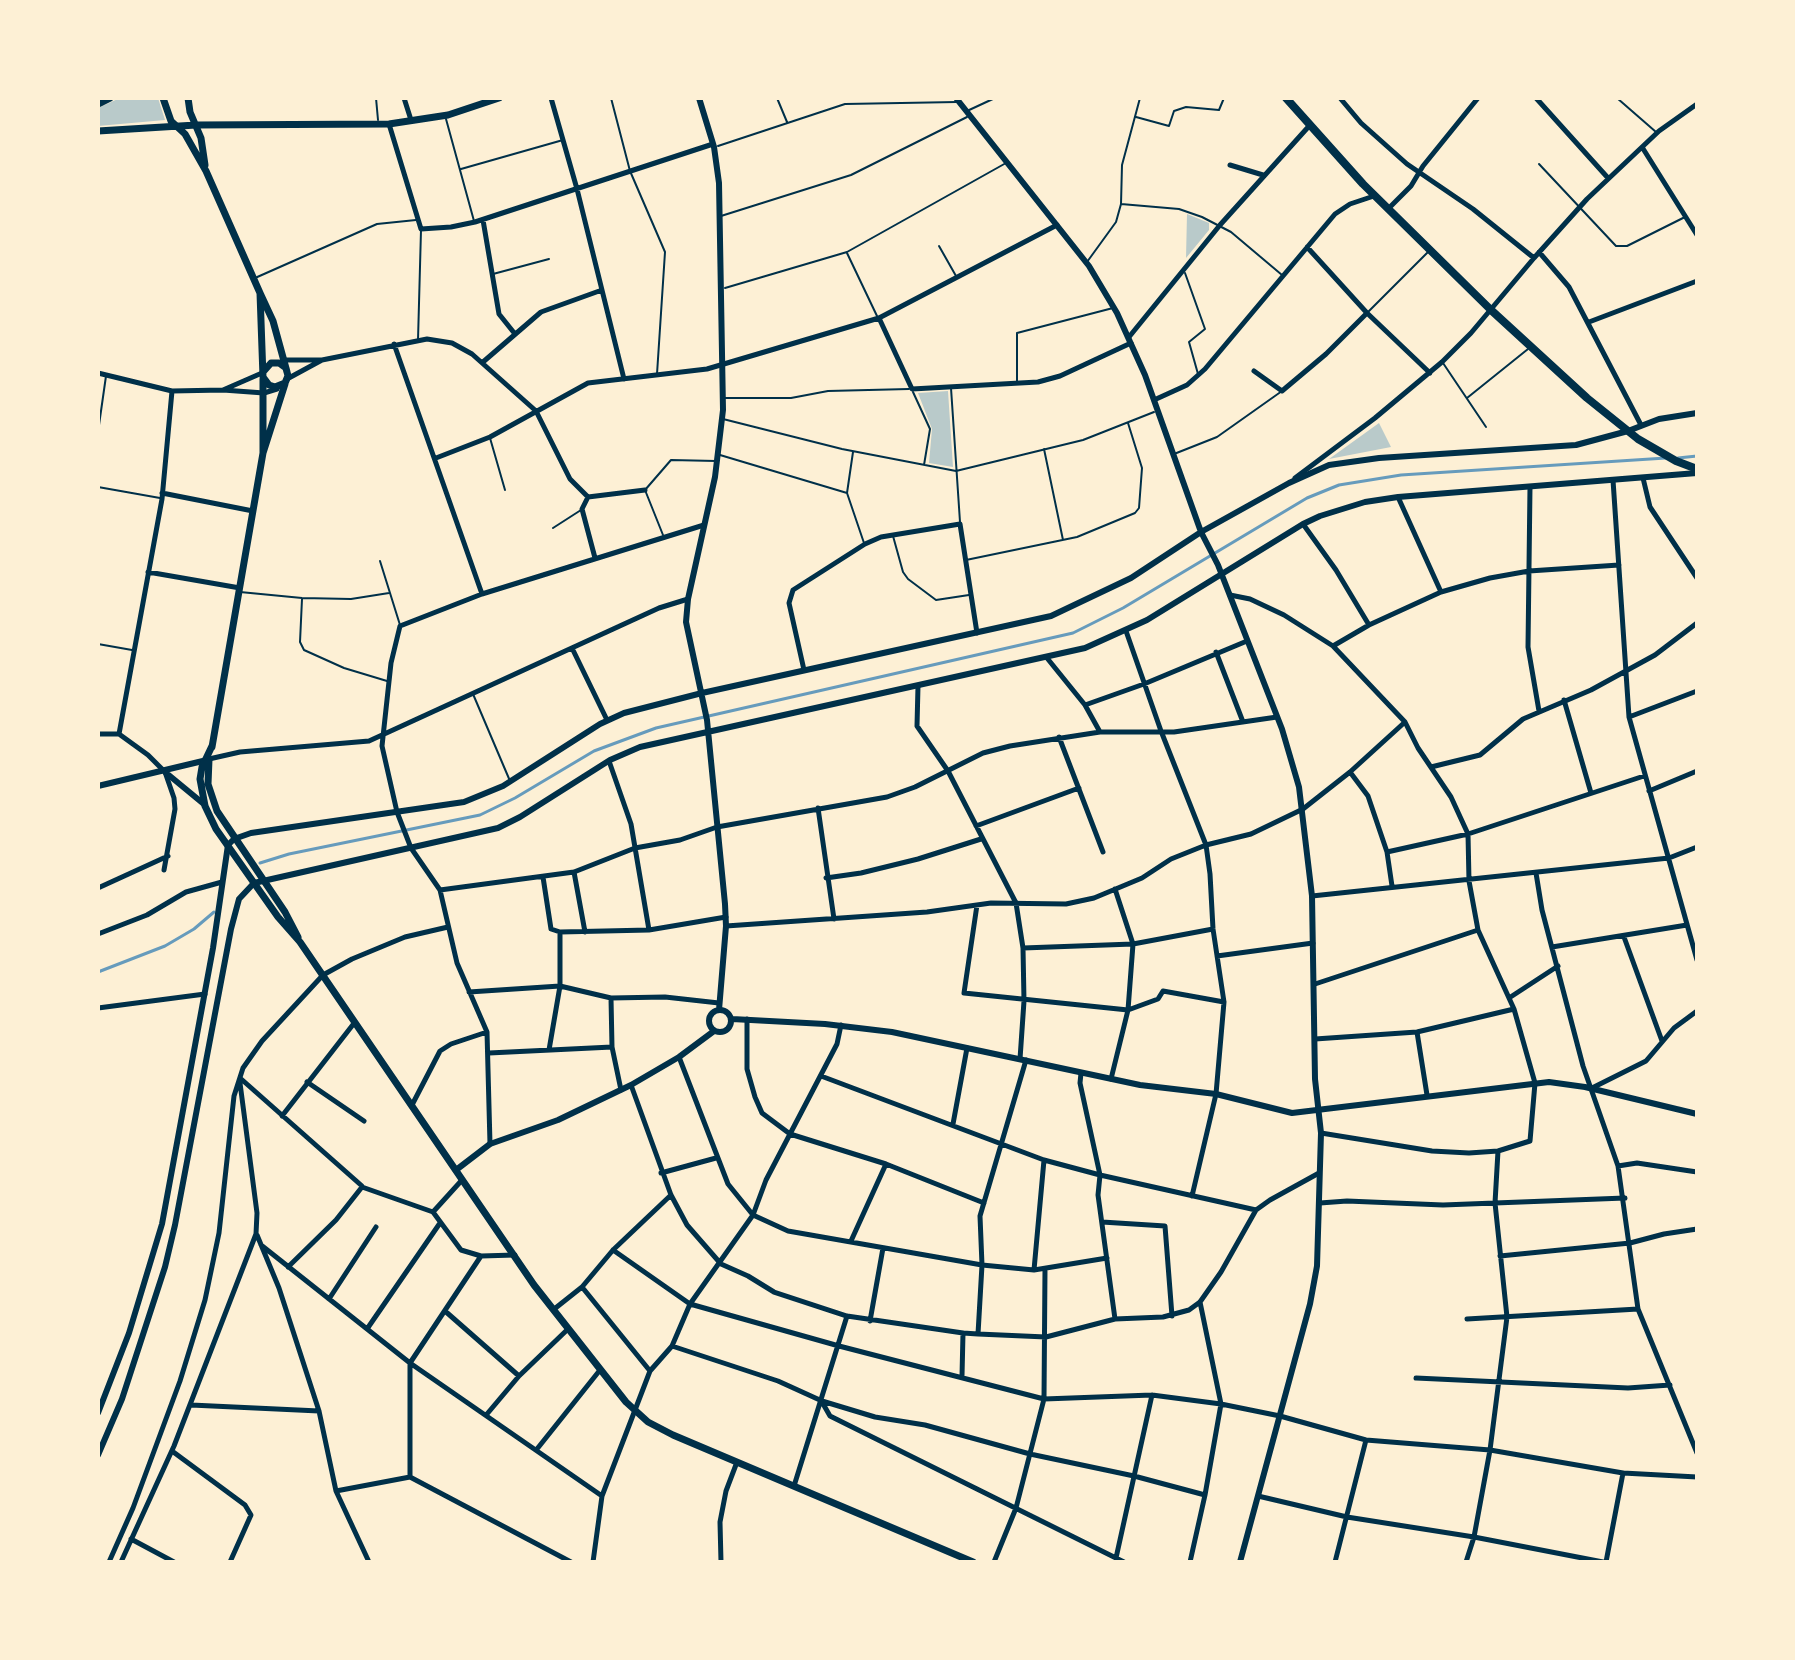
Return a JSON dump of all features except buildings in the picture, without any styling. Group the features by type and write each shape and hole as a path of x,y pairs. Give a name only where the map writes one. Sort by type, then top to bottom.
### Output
{"main road":[{"path":"98,104 110,98"},
{"path":"163,98 169,117 187,138 206,171 273,321 284,360 285,379 263,453 212,746 200,779 205,806 259,882 285,912 300,942 553,1310 634,1410 660,1429 973,1562"},
{"path":"188,98 201,138 206,171"},
{"path":"99,131 196,125 378,125 444,115 499,98"},
{"path":"1286,98 1375,196 1531,347 1638,439 1697,471"},
{"path":"260,293 263,453"},
{"path":"263,375 267,365 275,362 283,365 285,379"},
{"path":"263,375 272,387 285,379"},
{"path":"206,761 213,803 231,842"}],"street":[{"path":"404,98 411,121"},
{"path":"551,98 624,379"},
{"path":"699,98 713,146 719,183 723,398 718,458 688,599 687,632 709,732 726,922 719,1007 709,1018 709,1025 714,1031"},
{"path":"1340,98 1376,137 1419,173 1473,209 1534,258"},
{"path":"1536,98 1608,178"},
{"path":"957,100 1086,263 1115,308 1158,410 1201,532 1218,565 1277,717 1303,809 1312,896 1317,1110 1321,1133 1314,1285 1240,1562"},
{"path":"1388,209 1411,186 1474,100"},
{"path":"1289,483 1442,362 1608,178 1657,133 1696,108"},
{"path":"389,124 421,229 483,220 713,146"},
{"path":"879,318 912,389 1017,384 1060,376 1130,340 1220,225 1310,125"},
{"path":"1642,147 1697,235"},
{"path":"1230,165 1264,175"},
{"path":"1154,400 1187,385 1198,375 1339,210 1375,196"},
{"path":"483,220 499,314 515,334"},
{"path":"436,458 490,437 579,386 722,365 879,318 1057,225"},
{"path":"1307,247 1367,313 1430,373"},
{"path":"1539,252 1564,279 1641,425"},
{"path":"1589,322 1697,281"},
{"path":"483,362 541,312 602,290"},
{"path":"1254,371 1282,391 1326,354 1367,313"},
{"path":"275,362 322,360 418,340 452,343 483,362 536,411 566,472 588,497"},
{"path":"394,344 482,594"},
{"path":"98,373 172,391 264,393 322,360"},
{"path":"223,390 263,375"},
{"path":"119,734 162,496 172,391"},
{"path":"98,1413 134,1319 162,1224 231,842 251,833 464,802 491,792 607,720 702,693 1051,616 1131,578 1201,532 1289,483 1329,465 1356,460 1591,442 1659,419 1697,413"},
{"path":"98,1455 122,1399 165,1267 239,899 259,882 506,825 609,760 640,747 1076,651 1126,631 1303,524 1340,509 1398,497 1697,471"},
{"path":"1643,478 1650,507 1697,578"},
{"path":"1613,480 1629,717 1697,960"},
{"path":"1530,487 1528,647 1539,711"},
{"path":"588,497 645,490"},
{"path":"162,496 253,511"},
{"path":"588,497 582,509 595,558"},
{"path":"1398,497 1441,592"},
{"path":"804,670 789,603 793,590 865,544 892,535 960,524 977,633"},
{"path":"1303,524 1336,570 1369,625"},
{"path":"490,1144 487,1032 457,963 440,890 410,845 397,812 383,752 388,681 400,626 482,594 704,525"},
{"path":"1333,646 1369,625 1441,592 1490,578 1529,571 1619,565"},
{"path":"148,572 240,590"},
{"path":"1230,595 1262,604 1333,646 1405,722 1451,797 1468,834 1469,881 1478,930 1514,1009 1535,1083 1530,1141 1498,1151 1432,1151 1321,1133"},
{"path":"98,786 240,752 362,743 659,608 688,599"},
{"path":"1431,767 1480,755 1523,719 1591,690 1655,655 1697,623"},
{"path":"1126,631 1206,845 1210,874 1213,929 1224,1002 1216,1094 1192,1196"},
{"path":"1085,705 1247,641"},
{"path":"572,648 607,720"},
{"path":"1216,652 1243,722"},
{"path":"1047,658 1085,705 1100,732"},
{"path":"918,686 917,726 948,771 981,839 996,861 1016,903 1023,948 1023,1060 1003,1146 980,1216 982,1265 978,1334"},
{"path":"1629,717 1697,691"},
{"path":"1564,700 1591,793"},
{"path":"440,890 574,872 635,848 680,840 717,827 887,797 983,753 1059,737 1100,732 1174,732 1277,717"},
{"path":"543,877 551,929 560,932 834,919 977,905 1066,904 1094,898 1142,878 1171,859 1206,845 1251,834 1303,809 1405,722"},
{"path":"98,734 119,734 148,755 205,806"},
{"path":"1059,737 1103,852"},
{"path":"609,760 631,824 649,930"},
{"path":"1649,791 1697,771"},
{"path":"164,870 175,809 165,772"},
{"path":"1350,772 1368,796 1387,852 1393,886"},
{"path":"1387,852 1468,834 1644,776"},
{"path":"976,826 1079,788"},
{"path":"818,808 834,919"},
{"path":"826,878 861,873 981,839"},
{"path":"1312,896 1669,858 1697,847"},
{"path":"98,888 168,856"},
{"path":"574,872 585,932"},
{"path":"1536,873 1583,1066 1618,1166 1625,1198 1638,1309 1697,1453"},
{"path":"98,934 147,915 186,892 222,882"},
{"path":"1111,1079 1128,1010 1133,944 1115,889"},
{"path":"977,905 964,993 1128,1010 1158,999 1163,991 1224,1002"},
{"path":"1552,947 1687,925"},
{"path":"109,1562 133,1508 180,1381 205,1300 219,1233 234,1096 243,1068 262,1041 323,975 405,937 448,927"},
{"path":"1023,948 1133,944 1213,929"},
{"path":"1315,984 1478,930"},
{"path":"549,1050 560,986 560,932"},
{"path":"1624,937 1662,1041"},
{"path":"1217,956 1313,943"},
{"path":"1509,998 1558,966"},
{"path":"456,1170 490,1144 558,1120 631,1085 679,1057 714,1031 725,1032 732,1019 719,1007 665,997 611,998 560,986 469,992"},
{"path":"98,1008 205,994"},
{"path":"611,998 612,1047 621,1090"},
{"path":"1315,1039 1417,1032 1514,1009"},
{"path":"1591,1088 1646,1061 1674,1028 1697,1011"},
{"path":"732,1019 841,1025 892,1032 1111,1079 1216,1094 1285,1112 1535,1083 1591,1088 1697,1114"},
{"path":"747,1019 747,1069 762,1113 790,1134 886,1164 984,1203"},
{"path":"282,1116 355,1022"},
{"path":"593,1562 602,1496 650,1371 672,1346 690,1304 753,1215 766,1180 837,1044 841,1025"},
{"path":"412,1105 440,1051 487,1032"},
{"path":"1417,1032 1427,1095"},
{"path":"489,1053 612,1047"},
{"path":"953,1124 967,1048"},
{"path":"679,1057 728,1184 753,1215 788,1231 982,1265 1034,1270 1107,1258"},
{"path":"1081,1073 1100,1175 1098,1195 1115,1319"},
{"path":"821,1076 1044,1160 1256,1210"},
{"path":"240,1079 362,1187 433,1212 461,1250 481,1256 515,1255"},
{"path":"121,1562 191,1405 256,1234 257,1213 240,1079"},
{"path":"307,1082 364,1121"},
{"path":"631,1085 671,1195 687,1225 721,1264 774,1292 847,1316 963,1333 1046,1337 1115,1319 1172,1316 1189,1310 1200,1302 1221,1272 1256,1210 1320,1172"},
{"path":"1466,1562 1474,1537 1490,1450 1507,1317 1495,1203 1498,1151"},
{"path":"661,1173 716,1158"},
{"path":"1034,1270 1044,1160"},
{"path":"1618,1166 1637,1163 1697,1172"},
{"path":"851,1241 886,1164"},
{"path":"433,1212 462,1179"},
{"path":"288,1267 336,1220 362,1187"},
{"path":"553,1310 582,1287 613,1250 671,1195"},
{"path":"1320,1203 1443,1205 1625,1198"},
{"path":"1102,1222 1165,1226 1172,1316"},
{"path":"367,1329 440,1223"},
{"path":"329,1299 376,1227"},
{"path":"1500,1256 1630,1243 1697,1229"},
{"path":"256,1234 279,1288 319,1411 336,1491 369,1562"},
{"path":"261,1245 410,1363 602,1496"},
{"path":"870,1321 883,1248"},
{"path":"613,1250 690,1304 1044,1399 1152,1395 1280,1416 1366,1440 1490,1450 1623,1473 1697,1477"},
{"path":"410,1477 410,1363 481,1256"},
{"path":"994,1562 1016,1508 1044,1399 1045,1269"},
{"path":"582,1287 650,1371"},
{"path":"1190,1562 1221,1404 1200,1302"},
{"path":"1467,1319 1638,1309"},
{"path":"445,1311 519,1376"},
{"path":"794,1486 847,1316"},
{"path":"487,1414 519,1376 568,1329"},
{"path":"962,1376 963,1333"},
{"path":"672,1346 875,1417 925,1425 1030,1454 1205,1495"},
{"path":"537,1449 600,1370"},
{"path":"1416,1378 1628,1388 1671,1384"},
{"path":"98,1389 106,1393"},
{"path":"1116,1558 1152,1395"},
{"path":"822,1401 830,1416 1124,1562"},
{"path":"191,1405 319,1411"},
{"path":"1335,1562 1366,1440"},
{"path":"172,1451 245,1505 251,1515 230,1562"},
{"path":"721,1562 720,1522 726,1491 737,1462"},
{"path":"1258,1496 1347,1517 1604,1562 1623,1473"},
{"path":"336,1491 410,1477 571,1562"},
{"path":"131,1539 174,1562"}],"lane":[{"path":"376,98 378,125"},
{"path":"611,98 630,171 665,252 657,375"},
{"path":"777,98 787,122"},
{"path":"720,216 851,175 995,98"},
{"path":"1086,263 1115,225 1121,204 1122,165 1140,98"},
{"path":"1136,117 1169,126 1174,111 1186,107 1219,110 1224,98"},
{"path":"1617,98 1657,133"},
{"path":"713,146 845,104 957,100"},
{"path":"444,115 475,222"},
{"path":"460,170 563,140"},
{"path":"721,289 847,252 1007,163"},
{"path":"1539,164 1619,247 1687,217"},
{"path":"1121,204 1179,209 1220,225 1283,275"},
{"path":"253,278 377,224 420,220"},
{"path":"418,340 421,229"},
{"path":"939,246 956,278"},
{"path":"1367,313 1430,250"},
{"path":"847,252 879,318"},
{"path":"492,274 549,259"},
{"path":"1184,270 1205,329 1189,342 1198,375"},
{"path":"1017,384 1017,333 1115,308"},
{"path":"1467,398 1531,347"},
{"path":"1442,362 1486,427"},
{"path":"98,432 106,375"},
{"path":"951,387 960,524"},
{"path":"723,398 791,398 828,391 912,389 930,429 924,465"},
{"path":"1173,454 1217,437 1282,391"},
{"path":"722,419 853,451 956,471 1083,440 1158,410"},
{"path":"965,561 1063,540 1102,528 1137,510 1142,468 1128,422"},
{"path":"490,437 505,490"},
{"path":"1044,448 1063,540"},
{"path":"853,451 847,493 865,544"},
{"path":"664,537 645,490 671,460 718,458 847,493"},
{"path":"98,487 162,496"},
{"path":"553,528 582,509"},
{"path":"892,535 908,579 936,600 970,595"},
{"path":"380,561 400,626"},
{"path":"240,590 302,598 361,599 389,593"},
{"path":"302,598 302,648 344,668 388,681"},
{"path":"98,644 134,650"},
{"path":"473,693 510,781"}],"shaded area":[{"path":"120,98 158,98 165,120 98,126 98,108"},
{"path":"1187,214 1209,223 1209,230 1186,258"},
{"path":"948,391 953,467 929,463 932,429 918,393"},
{"path":"1379,423 1391,447 1329,459"}],"waterway":[{"path":"1678,458 1697,456"},
{"path":"260,863 289,854 480,815 594,751 656,728 1073,633 1123,608 1307,498 1339,485 1401,475 1666,458"},
{"path":"98,972 165,946 194,929 214,912"}]}
